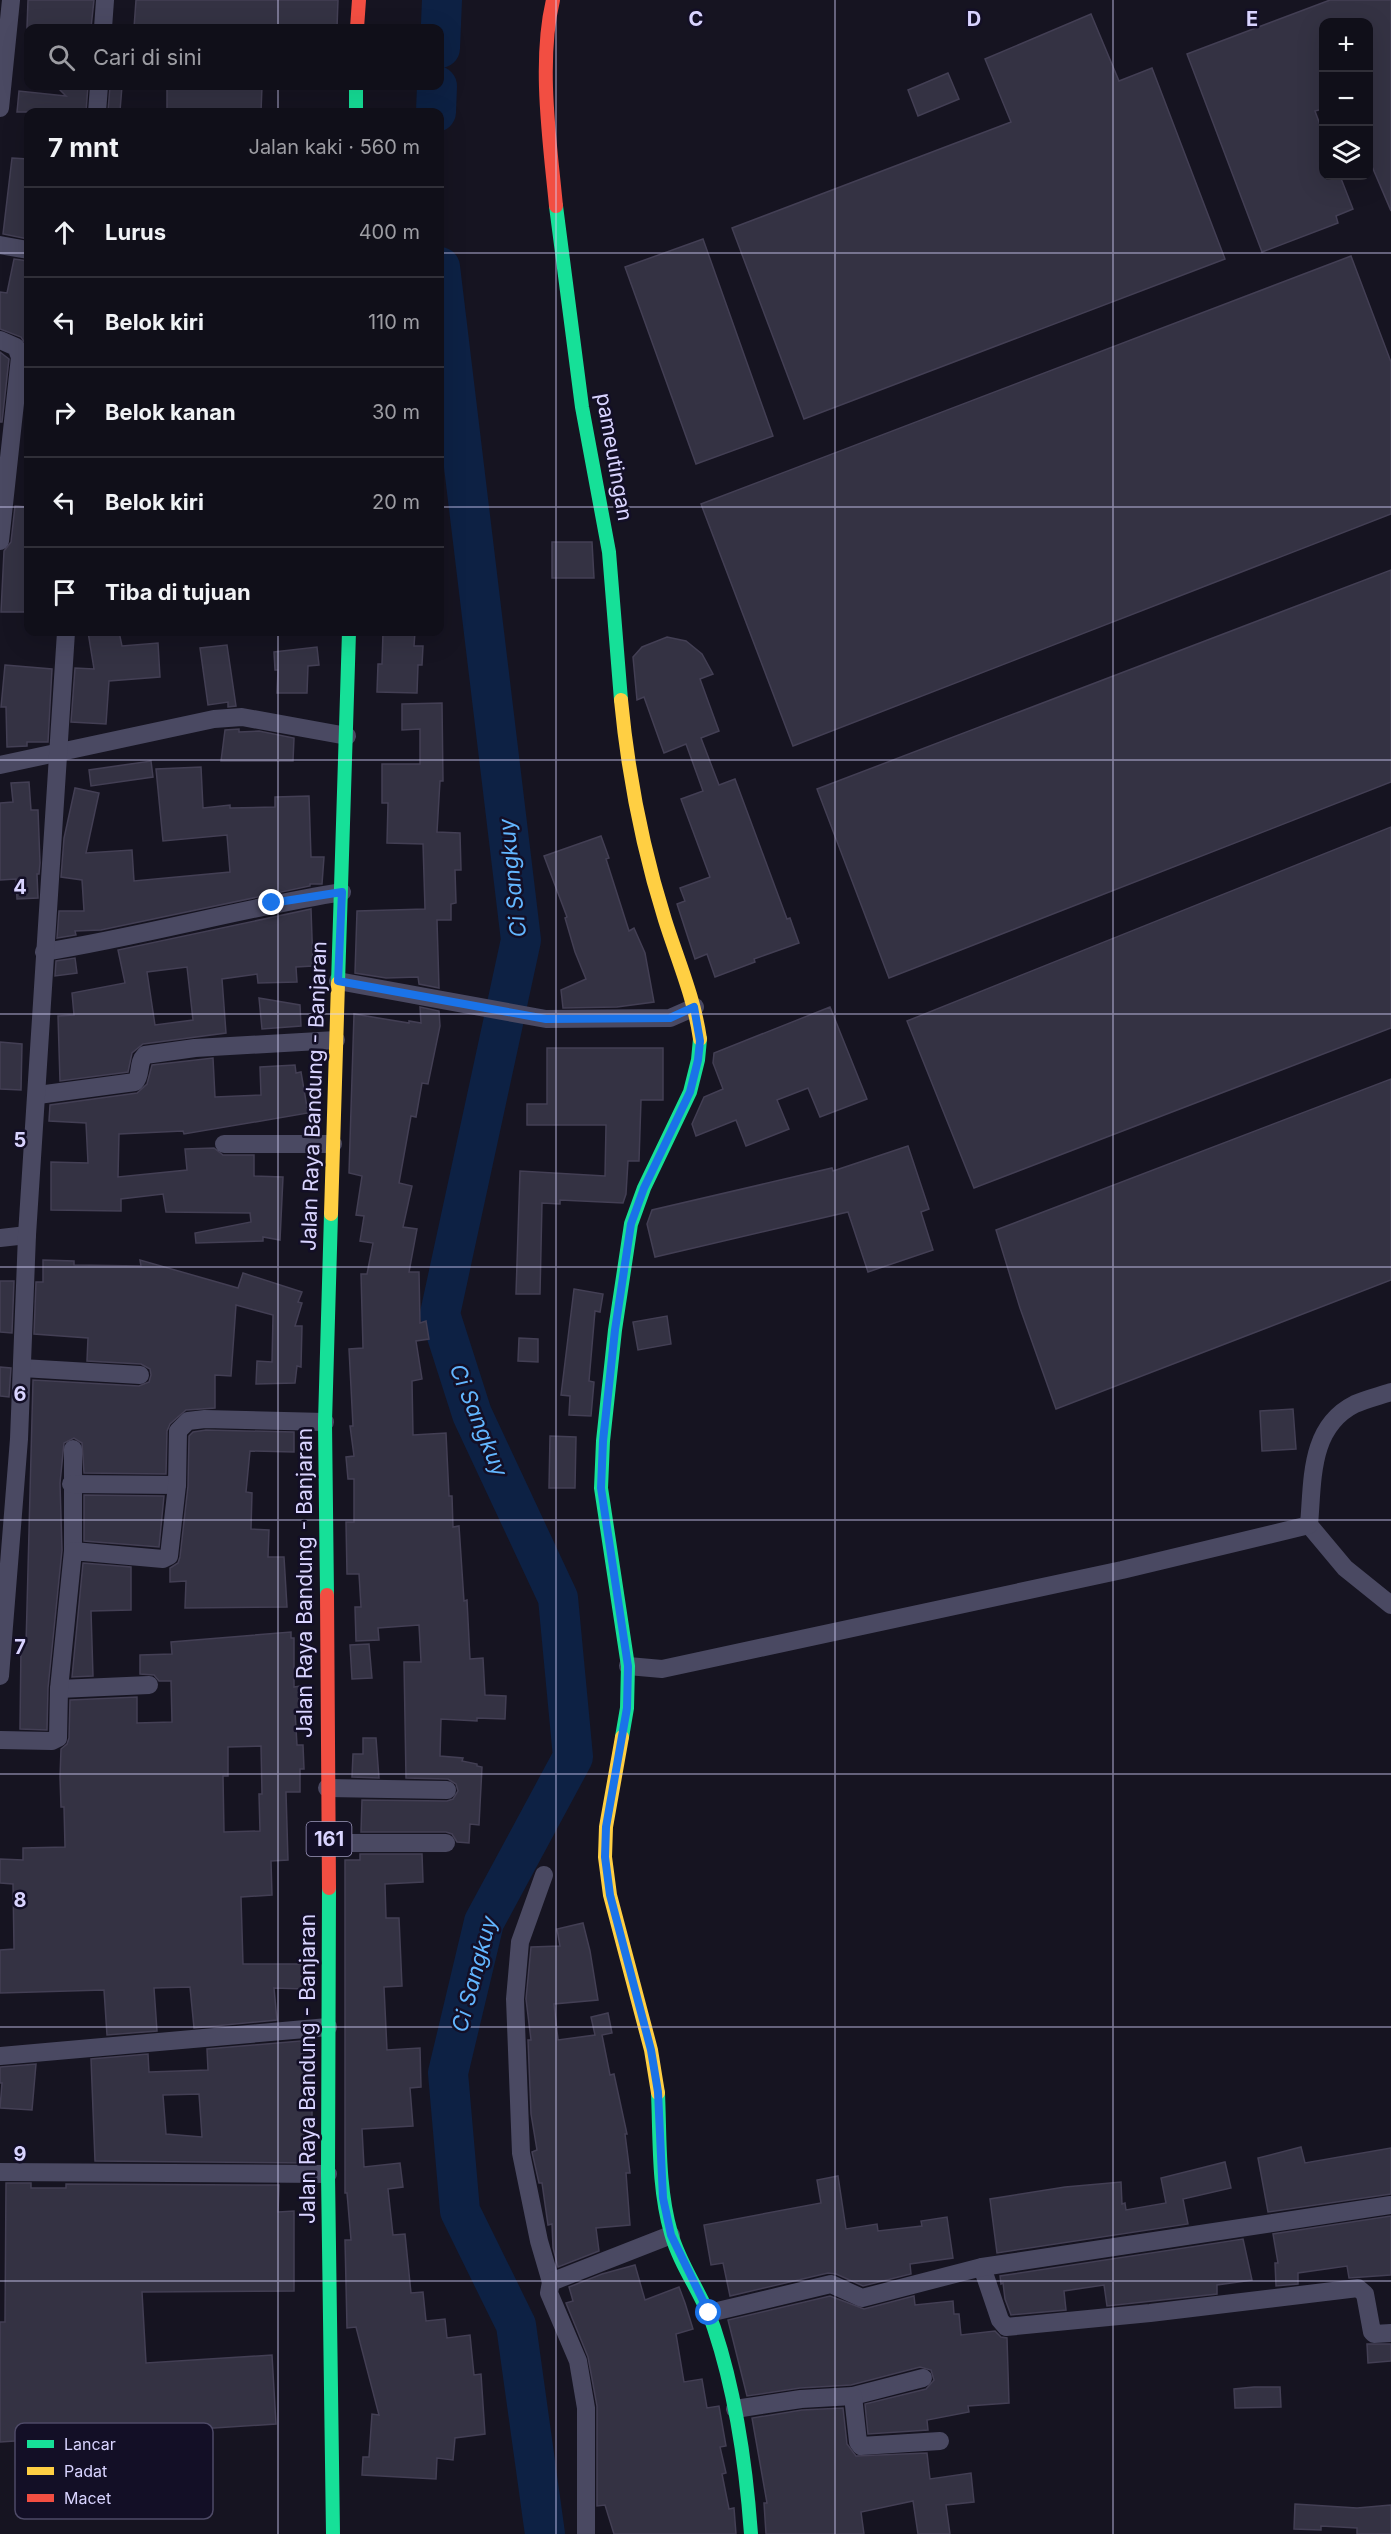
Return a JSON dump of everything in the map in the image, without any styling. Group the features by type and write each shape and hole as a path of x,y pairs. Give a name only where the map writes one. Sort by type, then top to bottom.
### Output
{"street":[{"path":"0,108 11,0"},
{"path":"103,24 105,0"},
{"path":"357,24 359,0"},
{"name":"pameutingan","path":"553,0 548,21 548,114 561,253 582,407 609,552 625,742 647,851 665,919 694,1007 700,1041 690,1092 644,1188 631,1224 615,1330 603,1441 601,1488 628,1666 627,1708 606,1827 605,1857 610,1895 651,2050 658,2092 663,2198 671,2235 709,2313 735,2409 747,2482 751,2534"},
{"path":"97,108 99,90"},
{"path":"356,108 357,90"},
{"path":"0,245 24,248"},
{"path":"0,340 16,347 20,357 0,541"},
{"path":"0,1676 8,1451 22,1368 27,1235 38,1095 44,952 66,636"},
{"name":"Jalan Raya Bandung - Banjaran","path":"333,2534 328,2174 329,1843 325,1422 349,636"},
{"path":"0,765 214,718 242,717 347,736"},
{"path":"44,952 105,942 272,903 342,892"},
{"path":"338,981 546,1019 670,1018 694,1007"},
{"path":"38,1095 135,1082 138,1079 141,1059 145,1055 195,1048 336,1040"},
{"path":"224,1144 333,1144"},
{"path":"0,1238 27,1235"},
{"path":"22,1368 140,1375"},
{"path":"1391,1392 1356,1404 1336,1417 1326,1431 1316,1452 1309,1524 1345,1568 1391,1605"},
{"path":"73,1551 163,1559 169,1556 177,1485 178,1431 188,1421 205,1419 325,1422"},
{"path":"0,1740 52,1741 58,1738 59,1689 73,1551 72,1449"},
{"path":"71,1484 177,1485"},
{"path":"628,1666 662,1669 674,1667 1122,1570 1309,1524"},
{"path":"59,1689 148,1685"},
{"path":"327,1788 447,1790"},
{"path":"329,1843 446,1843"},
{"path":"544,1875 520,1942 515,1999 521,2153 539,2241 551,2282 549,2293 578,2361 586,2408 586,2534"},
{"path":"0,2056 328,2027"},
{"path":"0,2172 328,2174"},
{"path":"709,2313 822,2285 831,2284 862,2298 982,2266 1391,2205"},
{"path":"551,2282 671,2235"},
{"path":"982,2266 1000,2320 1006,2327 1150,2313 1358,2288 1365,2294 1372,2332 1374,2334 1391,2333"},
{"path":"735,2409 801,2399 853,2396 923,2378"},
{"path":"853,2396 861,2446 940,2441"}],"building":[{"path":"28,0 94,0 91,24 27,24"},
{"path":"136,0 338,0 337,24 134,24"},
{"path":"1330,0 1391,0 1391,211 1373,169 1373,18 1319,18 1319,110 1315,111 1319,122 1319,180 1342,180 1353,209 1336,216 1338,223 1262,252 1187,54"},
{"path":"1091,14 1119,81 1152,68 1225,259 804,419 732,228 1011,122 985,59"},
{"path":"948,73 959,99 918,116 908,90"},
{"path":"60,90 88,90 86,108 24,108 24,112 17,112 19,91 66,96"},
{"path":"110,90 122,90 120,108 108,108"},
{"path":"167,90 262,90 261,108 167,108"},
{"path":"12,158 24,159 24,238 3,234"},
{"path":"703,239 773,436 696,464 625,267"},
{"path":"1351,256 1391,362 1391,514 793,746 701,504"},
{"path":"14,259 24,260 24,342 21,337 0,329 0,292 7,293"},
{"path":"0,352 9,359 2,422 0,422"},
{"path":"15,506 24,507 24,612 1,612 4,551 11,542"},
{"path":"552,542 592,542 594,578 552,578"},
{"path":"1391,570 1391,782 889,978 817,789"},
{"path":"89,636 120,636 122,646 158,643 160,677 109,681 106,724 71,722 75,668 94,669"},
{"path":"383,636 415,636 414,646 423,646 422,665 418,665 417,693 377,692 378,664 382,664"},
{"path":"667,637 686,641 702,654 713,674 700,679 719,731 701,738 719,785 735,779 787,919 790,918 799,943 754,959 755,962 715,977 707,954 695,959 677,904 685,901 680,888 710,877 681,799 703,791 686,744 664,753 644,697 637,700 633,657 642,647"},
{"path":"227,645 236,706 228,707 228,702 208,705 200,648"},
{"path":"317,647 319,665 308,666 307,693 277,693 278,670 275,670 274,652"},
{"path":"5,665 52,669 48,742 27,742 27,746 7,747 6,707 1,707"},
{"path":"442,703 443,781 440,781 437,832 460,833 461,870 455,870 456,903 451,904 451,920 437,920 439,988 419,984 418,977 386,978 355,973 357,911 425,909 423,844 387,843 388,803 382,803 382,764 420,764 420,729 402,730 402,704"},
{"path":"239,729 239,732 259,731 294,738 293,761 221,761 225,730"},
{"path":"151,761 153,777 91,786 89,770"},
{"path":"201,767 203,808 230,805 230,808 275,807 275,797 309,796 311,857 324,857 322,884 310,884 310,886 101,930 75,931 76,935 57,938 59,911 84,911 82,880 61,877 64,838 75,788 99,793 86,853 132,850 134,881 230,872 227,835 163,841 156,769"},
{"path":"29,782 31,810 38,810 40,863 39,874 37,874 38,898 17,899 16,879 0,880 0,803 13,802 11,783"},
{"path":"1391,827 1391,1028 974,1188 907,1021"},
{"path":"601,836 629,931 634,928 645,953 654,1002 617,1007 563,1008 561,990 586,979 575,952 565,918 567,917 544,856"},
{"path":"311,909 313,966 296,967 297,982 258,983 257,974 222,979 226,1033 143,1044 132,1053 128,1072 60,1081 58,1016 74,1015 72,993 125,983 118,950","holes":["187,967 193,1020 155,1025 147,972"]},
{"path":"75,958 77,973 55,976 56,961"},
{"path":"259,998 300,1005 301,1026 262,1029"},
{"path":"420,1007 439,1011 440,1026 428,1084 422,1083 416,1117 411,1116 399,1183 412,1186 403,1227 417,1229 409,1272 419,1272 420,1323 426,1321 429,1339 416,1341 422,1379 412,1381 413,1435 446,1433 449,1496 452,1496 453,1527 459,1526 464,1601 467,1600 470,1659 483,1658 485,1695 506,1696 505,1719 477,1718 477,1721 441,1719 440,1756 463,1758 462,1761 482,1767 479,1825 470,1824 469,1843 457,1842 452,1834 446,1832 361,1832 362,1800 447,1801 453,1799 458,1791 456,1784 448,1779 406,1778 404,1662 421,1662 419,1625 378,1628 379,1640 356,1641 355,1607 361,1607 359,1574 347,1574 346,1522 354,1522 354,1479 348,1479 346,1457 354,1456 350,1426 353,1426 349,1349 363,1348 361,1274 367,1274 373,1243 360,1241 364,1216 356,1215 362,1176 349,1173 354,1014 421,1023"},
{"path":"830,1007 867,1099 820,1117 808,1088 777,1100 789,1129 746,1146 736,1120 696,1136 692,1124 704,1097 723,1089 713,1063 714,1053"},
{"path":"0,1042 22,1044 21,1090 0,1089"},
{"path":"547,1048 663,1048 663,1100 641,1100 639,1161 628,1161 626,1194 623,1203 560,1200 560,1204 542,1203 540,1294 516,1294 520,1171 605,1176 606,1125 527,1125 527,1104 547,1104"},
{"path":"213,1058 215,1097 261,1095 260,1067 295,1065 296,1073 301,1072 308,1113 184,1134 183,1131 119,1134 118,1177 187,1170 185,1149 214,1148 223,1155 254,1155 254,1176 283,1177 280,1240 263,1237 263,1241 196,1243 195,1233 251,1222 250,1213 166,1212 163,1194 121,1199 121,1211 51,1210 51,1162 88,1163 86,1123 49,1121 50,1105 137,1093 147,1084 152,1065"},
{"path":"1391,1079 1391,1280 1056,1409 1020,1308 996,1230"},
{"path":"908,1146 929,1209 921,1212 933,1250 868,1272 848,1212 655,1257 647,1224 652,1210 832,1168 833,1171"},
{"path":"43,1260 74,1261 74,1265 141,1266 140,1260 238,1288 243,1273 302,1292 298,1302 302,1303 295,1326 302,1326 301,1367 297,1366 295,1383 256,1384 257,1361 272,1362 273,1315 236,1305 231,1376 215,1375 215,1408 186,1410 170,1424 167,1431 166,1474 84,1473 82,1443 74,1438 64,1443 60,1483 62,1550 48,1688 47,1730 20,1729 21,1645 26,1645 33,1380 139,1386 149,1382 151,1375 150,1369 141,1364 87,1361 88,1338 34,1334 36,1282 43,1282"},
{"path":"0,1281 14,1281 12,1333 0,1332"},
{"path":"574,1289 603,1294 600,1312 595,1311 589,1381 594,1382 591,1416 569,1415 570,1396 561,1395"},
{"path":"667,1316 671,1344 638,1350 633,1322"},
{"path":"519,1338 538,1339 538,1362 518,1361"},
{"path":"0,1367 11,1368 9,1397 0,1396"},
{"path":"1293,1409 1296,1449 1262,1451 1260,1411"},
{"path":"206,1430 294,1432 294,1452 250,1451 246,1492 252,1493 251,1529 269,1530 268,1557 284,1557 287,1607 185,1608 186,1581 170,1582 170,1568 178,1563 180,1557 188,1486 189,1436 193,1432"},
{"path":"550,1436 576,1437 575,1488 549,1488"},
{"path":"84,1495 164,1496 159,1547 84,1541"},
{"path":"83,1563 131,1567 131,1610 91,1611 93,1676 72,1677"},
{"path":"291,1632 291,1638 294,1638 294,1687 300,1686 302,1710 295,1711 297,1745 303,1745 304,1769 300,1769 300,1792 286,1792 288,1860 271,1861 272,1895 241,1897 243,1964 304,1964 304,1989 274,1988 277,2020 194,2028 190,1987 154,1988 157,2031 107,2035 104,1990 0,1993 0,1950 14,1949 13,1884 0,1883 0,1859 23,1860 23,1848 65,1847 64,1807 61,1807 60,1777 61,1749 67,1744 69,1738 70,1700 137,1697 137,1723 172,1722 171,1681 159,1681 154,1675 140,1674 140,1655 172,1654 171,1642","holes":["261,1746 262,1794 259,1794 260,1831 224,1832 223,1776 228,1776 228,1747"]},
{"path":"369,1644 372,1678 352,1679 350,1645"},
{"path":"363,1738 376,1738 379,1778 352,1777 353,1754 363,1754"},
{"path":"360,1854 422,1854 423,1882 385,1884 386,1918 399,1918 402,1986 384,1987 387,2050 420,2048 421,2087 410,2088 413,2126 362,2129 364,2167 400,2163 403,2187 388,2189 393,2235 405,2234 411,2293 423,2292 426,2321 445,2319 447,2338 470,2335 474,2375 481,2374 485,2434 455,2438 453,2460 437,2458 436,2479 362,2475 363,2457 369,2457 372,2414 379,2415 356,2327 347,2328 345,2240 351,2240 347,2193 345,2193 345,1860 360,1860"},
{"path":"583,1923 598,2000 554,2004 558,2040 595,2035 591,2017 608,2013 612,2033 602,2035 610,2075 614,2074 627,2134 625,2134 630,2173 626,2173 630,2225 596,2228 599,2251 558,2267 553,2248 552,2224 548,2225 542,2183 539,2183 532,2152 537,2150 531,2114 528,2040 531,2040 526,1999 531,1947 560,1946 557,1929"},
{"path":"312,2040 312,2163 95,2161 91,2059 148,2054 149,2072 208,2070 207,2049","holes":["199,2094 202,2137 166,2134 163,2095"]},
{"path":"36,2064 32,2110 0,2108 2,2083 0,2083 0,2067"},
{"path":"1301,2147 1305,2163 1391,2148 1391,2194 1268,2212 1258,2158"},
{"path":"1225,2162 1231,2188 1183,2199 1188,2224 997,2253 990,2199 1065,2187 1121,2182 1122,2204 1125,2203 1126,2210 1166,2203 1161,2178"},
{"path":"838,2176 846,2229 877,2224 878,2231 922,2226 921,2221 947,2217 953,2258 910,2264 911,2274 863,2286 836,2274 828,2273 730,2296 723,2263 711,2265 704,2225 821,2203 817,2180"},
{"path":"6,2183 31,2183 31,2188 66,2188 66,2184 279,2185 278,2212 294,2211 294,2291 142,2292 146,2363 272,2355 276,2424 213,2428 213,2423 15,2423 15,2441 0,2442 0,2322 5,2322"},
{"path":"1391,2216 1391,2275 1349,2278 1347,2266 1298,2273 1298,2284 1276,2286 1275,2263 1278,2263 1273,2234"},
{"path":"1243,2239 1252,2280 1217,2285 1217,2294 1107,2306 1104,2285 1064,2291 1066,2310 1011,2315 1005,2299 1003,2283 1001,2284 1000,2276"},
{"path":"635,2265 645,2300 679,2287 693,2329 676,2334 684,2382 702,2379 707,2408 719,2406 726,2446 720,2447 726,2473 722,2474 729,2509 734,2508 736,2534 614,2534 605,2505 597,2506 597,2406 588,2357 566,2303 573,2301 569,2287 602,2274"},
{"path":"830,2296 864,2309 914,2296 915,2305 953,2301 954,2314 959,2314 961,2335 995,2331 1001,2337 1007,2338 1009,2403 968,2406 969,2412 927,2420 928,2430 868,2434 865,2404 926,2389 934,2380 931,2370 920,2367 851,2385 800,2388 747,2396 728,2320"},
{"path":"1367,2344 1391,2344 1391,2361 1368,2363"},
{"path":"1280,2387 1281,2407 1235,2408 1234,2389"},
{"path":"843,2408 847,2444 856,2456 927,2453 930,2479 971,2473 974,2502 946,2505 950,2534 918,2534 913,2501 861,2512 864,2534 766,2534 764,2503 767,2503 752,2418 802,2410"},
{"path":"1295,2504 1357,2508 1391,2505 1391,2534 1357,2534 1357,2528 1321,2526 1321,2530 1294,2529"}],"waterway":[{"name":"Ci Sangkuy","path":"441,24 442,0"},
{"name":"Ci Sangkuy","path":"436,108 437,90"},
{"name":"Ci Sangkuy","path":"444,300 521,940 440,1314 472,1414 558,1598 573,1757 484,1922 448,2073 460,2211 516,2325 545,2534"}],"traffic: fast":[{"path":"356,90 356,108"},
{"path":"556,206 582,407 609,552 621,700"},
{"path":"338,983 349,636"},
{"path":"622,1737 627,1708 628,1666 601,1488 603,1441 615,1330 631,1224 644,1188 690,1092 698,1060 700,1039"},
{"path":"327,1595 325,1422 331,1214"},
{"path":"329,1888 328,2174 333,2534"},
{"path":"658,2093 660,2163 667,2216 675,2245 704,2304 722,2353 739,2430 751,2534"}],"traffic: slow":[{"path":"621,700 632,783 643,839 665,920 690,994 700,1039"},
{"path":"331,1214 338,983"},
{"path":"622,1737 606,1827 605,1857 610,1895 651,2050 658,2093"}],"traffic: jam":[{"path":"357,24 359,0"},
{"path":"553,0 546,49 546,76 548,129 556,206"},
{"path":"327,1595 329,1888"}],"route":[{"path":"272,903 342,892 338,981 546,1019 670,1018 694,1007 700,1041 690,1092 644,1188 631,1224 615,1330 603,1441 601,1488 628,1666 627,1708 606,1827 605,1857 610,1895 651,2050 658,2092 663,2198 671,2235 709,2313"}]}
